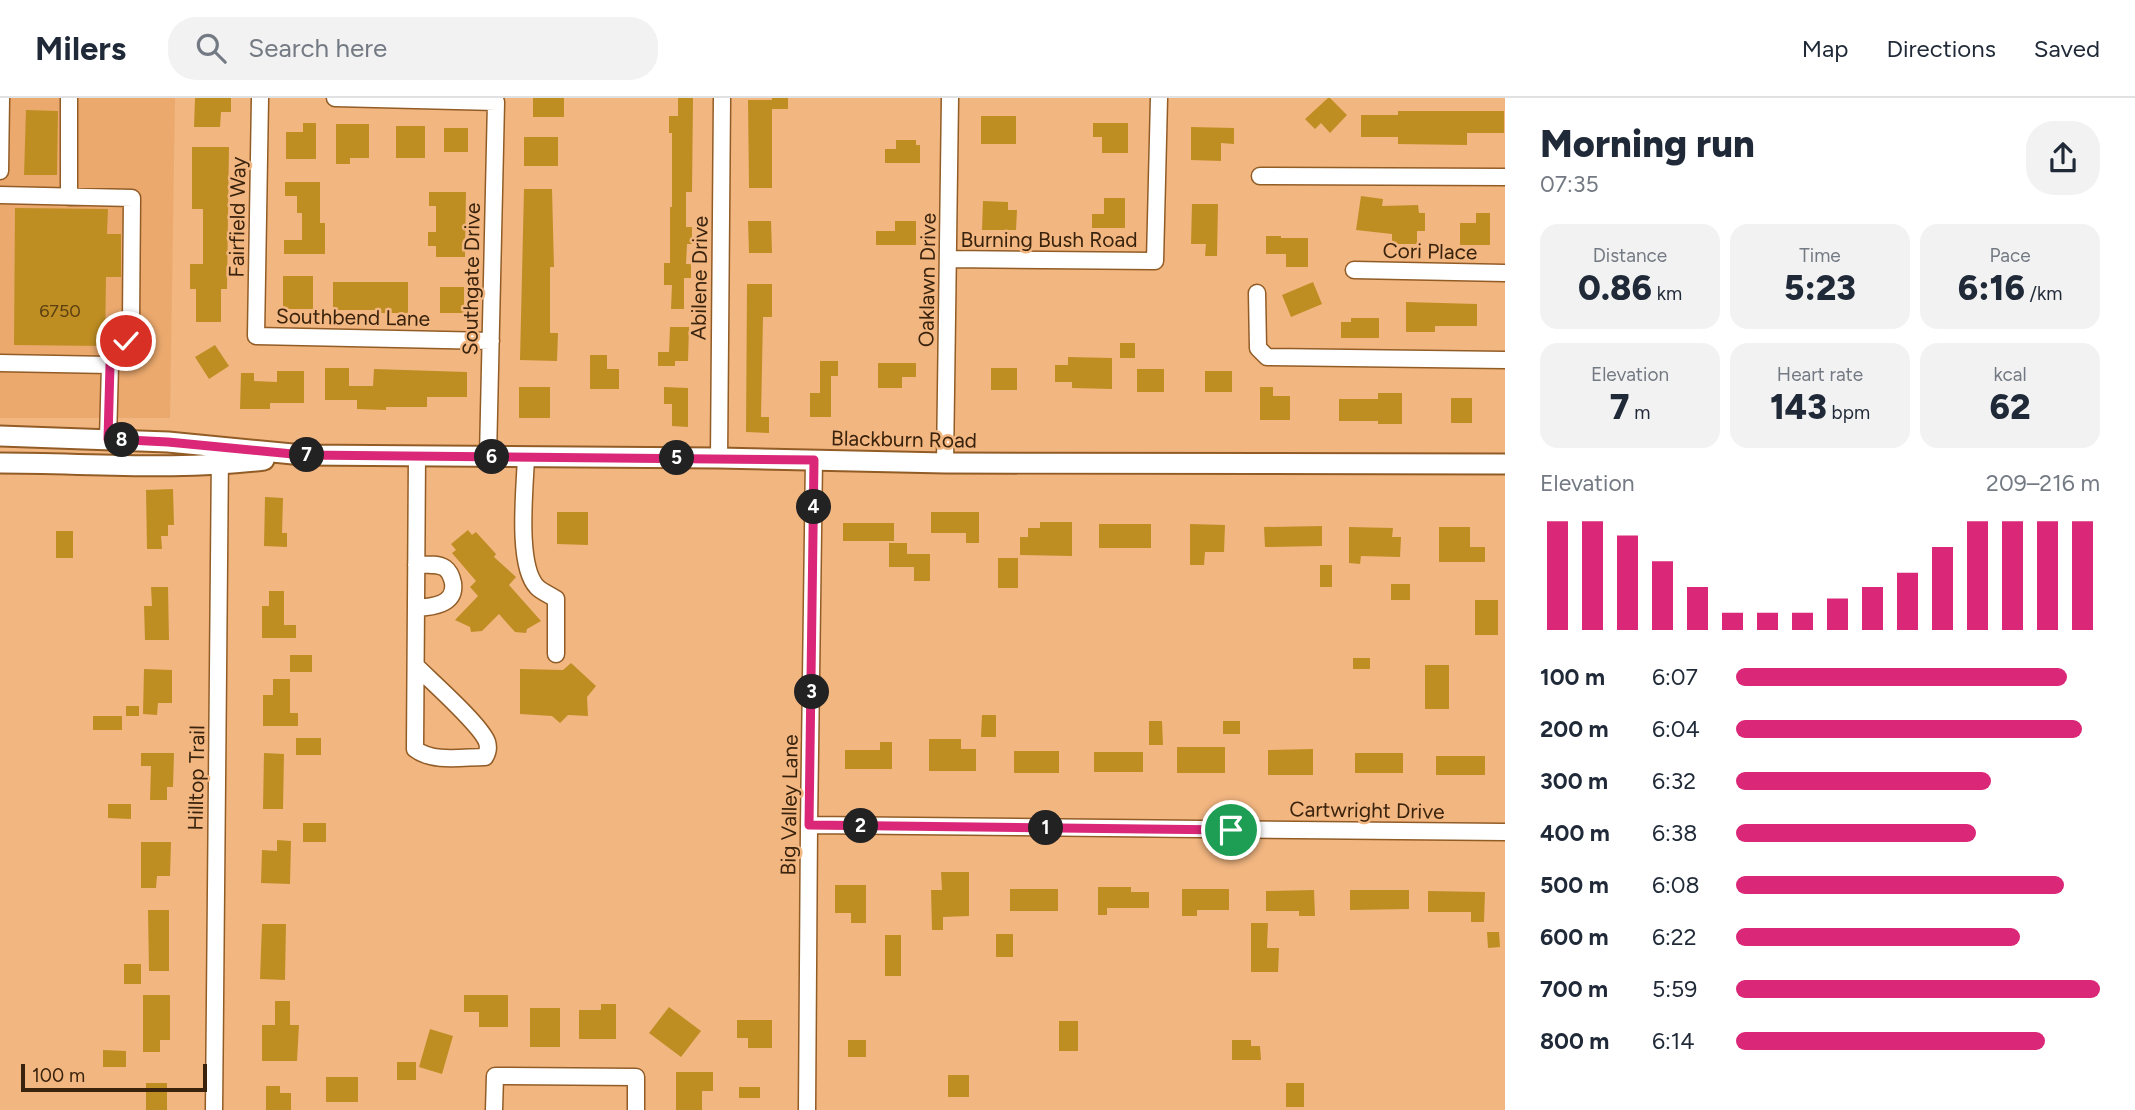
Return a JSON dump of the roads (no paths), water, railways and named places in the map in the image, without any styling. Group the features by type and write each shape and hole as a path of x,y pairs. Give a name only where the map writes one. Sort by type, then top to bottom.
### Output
{"main road":[{"name":"Blackburn Road","path":"0,436 108,439 220,455"},
{"path":"0,449 50,437"},
{"path":"107,464 108,439"},
{"name":"Blackburn Road","path":"0,463 107,464 220,455 303,455 719,458 945,463 1505,464"}],"street":[{"path":"0,171 1,98"},
{"path":"69,98 69,197"},
{"name":"Fairfield Way","path":"256,336 260,98"},
{"name":"Southgate Drive","path":"335,98 496,102 488,457"},
{"name":"Abilene Drive","path":"719,458 722,98"},
{"name":"Oaklawn Drive","path":"945,463 950,98"},
{"name":"Burning Bush Road","path":"948,259 1155,261 1158,98"},
{"path":"1260,176 1505,177"},
{"path":"0,195 132,198 131,321 126,341 110,365 108,439"},
{"name":"Cori Place","path":"1354,270 1505,273"},
{"path":"1257,293 1258,348 1267,358 1505,360"},
{"name":"Southbend Lane","path":"256,336 491,341"},
{"path":"0,363 110,365"},
{"name":"Hilltop Trail","path":"214,1110 220,455"},
{"path":"416,666 480,729 487,743 488,751 485,757 423,756 415,749 417,456"},
{"path":"526,457 524,554 531,577 538,588 556,599 556,654"},
{"name":"Big Valley Lane","path":"807,1110 814,460"},
{"path":"416,565 437,565 444,568 453,579 454,586 453,593 442,604 416,608"},
{"name":"Cartwright Drive","path":"809,825 1505,832"},
{"path":"494,1110 495,1076 636,1077 636,1110"}]}
